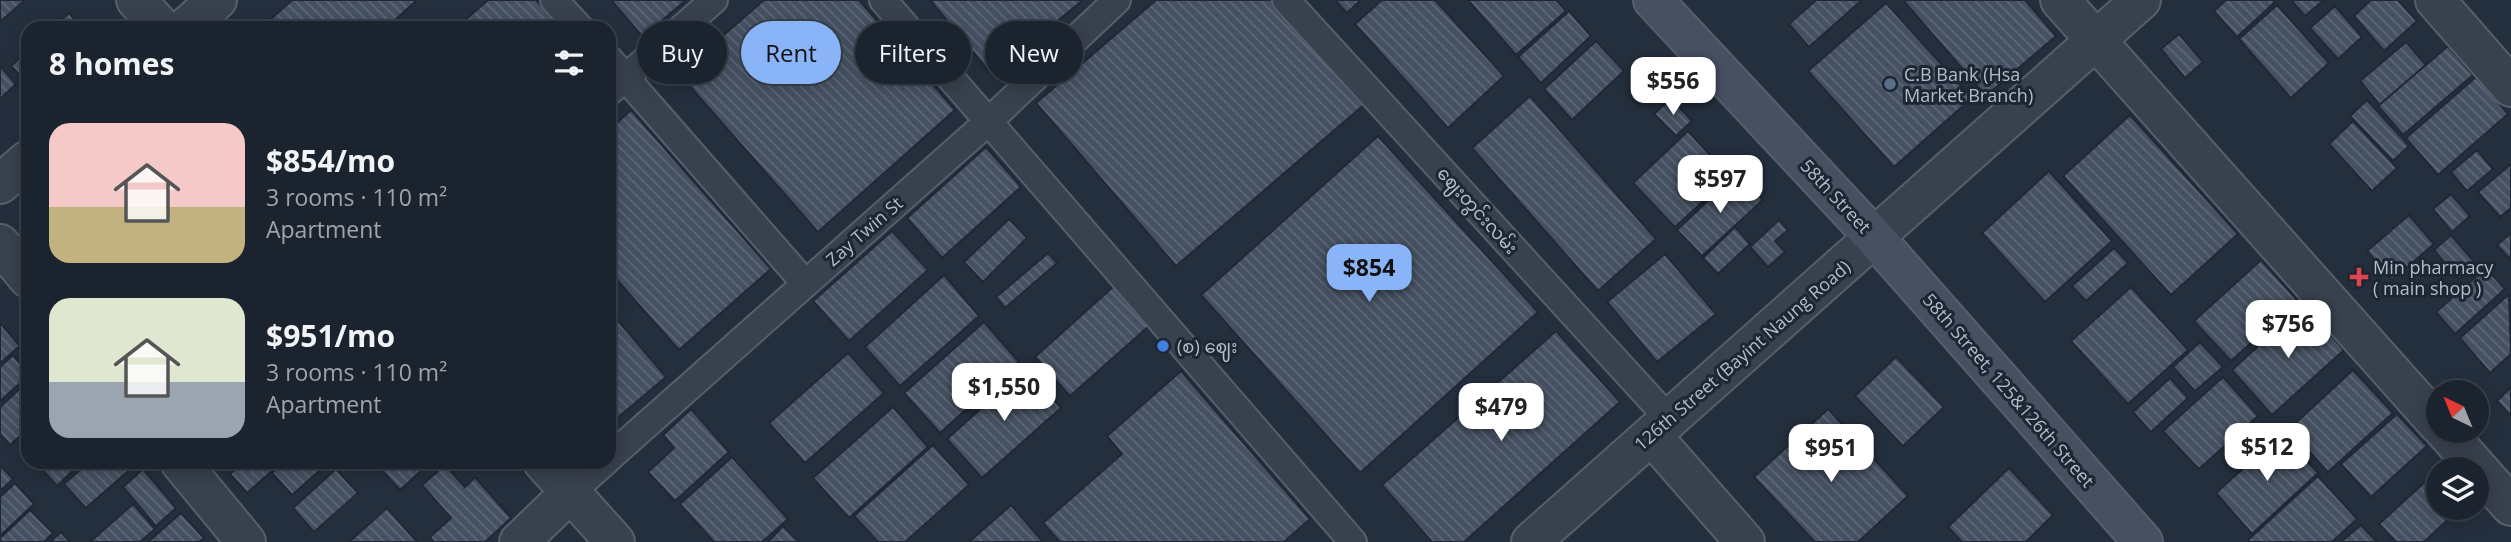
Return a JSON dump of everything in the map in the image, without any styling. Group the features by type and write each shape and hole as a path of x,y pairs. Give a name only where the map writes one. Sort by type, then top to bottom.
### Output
{"main road":[{"name":"58th Street","path":"1653,0 1875,238"},
{"name":"58th Street, 125&126th Street","path":"1875,238 2143,542"}],"street":[{"path":"136,0 156,21"},
{"path":"193,21 217,0"},
{"path":"2060,0 2426,411"},
{"name":"126th Street (Bayint Naung Road)","path":"1531,542 2141,0"},
{"path":"2435,0 2511,87"},
{"path":"0,184 21,166"},
{"path":"0,244 21,270"},
{"path":"1661,428 1745,542"},
{"path":"2455,443 2511,506"},
{"path":"186,469 246,542"},
{"path":"549,469 615,542"},
{"path":"519,542 570,493"}],"lane":[{"path":"554,0 574,21"},
{"path":"616,75 714,0"},
{"path":"883,0 1353,542"},
{"name":"Zay Twin St","path":"616,452 989,121 1117,0"},
{"name":"ဈေးတွင်းလမ်း","path":"1286,0 1661,428"},
{"path":"616,77 805,283"},
{"path":"570,493 597,469"}],"building":[{"path":"0,0 25,0 0,22"},
{"path":"292,0 417,0 394,21 269,21"},
{"path":"488,0 536,0 554,21 464,21"},
{"path":"611,0 686,0 662,21 637,21 637,30"},
{"path":"764,0 859,0 877,21 855,21 855,84 932,84 955,110 818,232 688,84 727,84 727,32"},
{"path":"930,0 1083,0 1058,21 985,21 985,67 971,50 971,21 947,21"},
{"path":"1156,0 1276,0 1365,104 1176,266 1036,103 1058,84 1083,84 1083,63"},
{"path":"1335,0 1361,0 1347,13"},
{"path":"1382,0 1435,0 1504,76 1448,128 1355,24"},
{"path":"1468,0 1556,0 1566,11 1516,55"},
{"path":"1816,0 1862,0 1809,47 1789,24"},
{"path":"1903,0 2025,0 2056,36 1986,96"},
{"path":"2226,0 2275,2 2237,37 2214,11"},
{"path":"2291,0 2324,0 2305,16"},
{"path":"2371,0 2398,0 2417,21 2384,51 2354,16"},
{"name":"C.B Bank (Hsa Market Branch)","path":"1886,3 1972,98 1894,167 1808,71"},
{"path":"2277,5 2329,63 2291,98 2239,39"},
{"path":"2335,6 2362,37 2338,59 2310,28"},
{"path":"1569,11 1591,36 1541,83 1518,57"},
{"path":"69,13 76,21 60,21"},
{"path":"2179,34 2203,62 2185,78 2161,49"},
{"path":"1596,41 1624,71 1572,120 1544,89"},
{"path":"2406,42 2426,65 2380,105 2360,81"},
{"path":"2448,46 2473,75 2403,135 2378,106"},
{"path":"21,57 21,77 11,66"},
{"path":"0,66 16,84 0,99"},
{"path":"2476,77 2508,114 2438,175 2406,138"},
{"path":"1530,96 1656,239 1598,291 1472,148"},
{"path":"1671,98 1692,121 1676,136 1654,114"},
{"path":"2367,100 2409,146 2393,161 2350,116"},
{"path":"631,110 771,269 679,350 616,279 616,124"},
{"path":"2130,115 2238,234 2171,295 2063,176"},
{"path":"2353,121 2397,168 2372,191 2329,144"},
{"path":"1688,131 1730,177 1675,227 1633,183"},
{"path":"1378,136 1538,312 1360,473 1201,295"},
{"path":"986,147 1021,187 942,258 907,218"},
{"path":"2477,150 2493,169 2467,191 2451,172"},
{"path":"2511,164 2511,208 2500,217 2478,192"},
{"path":"2049,171 2112,241 2045,302 1982,233"},
{"path":"1737,173 1763,200 1702,256 1677,230"},
{"path":"2451,194 2470,216 2452,232 2433,209"},
{"path":"2409,215 2434,244 2392,280 2367,251"},
{"path":"1009,219 1027,238 983,282 964,262"},
{"path":"1779,220 1788,230 1775,241 1785,252 1768,267 1750,247"},
{"path":"1735,227 1750,244 1718,274 1703,258"},
{"path":"892,231 928,270 849,341 813,301"},
{"path":"2511,233 2511,260 2497,245"},
{"path":"2451,235 2476,264 2459,279 2434,250"},
{"path":"2114,248 2128,263 2086,301 2072,286"},
{"path":"1048,253 1057,263 1005,308 996,297"},
{"path":"1665,254 1716,314 1657,362 1607,302"},
{"path":"2261,260 2298,301 2231,361 2194,321"},
{"path":"2486,268 2505,289 2455,334 2436,312"},
{"path":"944,275 979,316 900,386 865,347"},
{"path":"1114,286 1149,326 1070,396 1035,357"},
{"path":"2131,287 2188,350 2128,404 2071,341"},
{"path":"2509,294 2511,354 2490,373 2460,338"},
{"path":"2304,304 2344,350 2272,415 2232,370"},
{"path":"616,318 666,377 616,419"},
{"path":"984,322 1019,362 940,433 904,393"},
{"path":"0,323 20,346 0,363"},
{"path":"1556,331 1620,402 1464,542 1432,542 1382,485"},
{"path":"2200,342 2223,367 2195,391 2173,367"},
{"path":"848,353 884,393 805,463 769,423"},
{"path":"13,355 21,364 21,382 0,401 0,367"},
{"path":"1896,357 1944,407 1903,446 1855,396"},
{"path":"1026,368 1061,408 982,478 947,439"},
{"path":"2353,370 2393,413 2328,472 2289,429"},
{"path":"1181,371 1310,519 1284,542 1060,542 1043,523 1122,454 1107,436"},
{"path":"2223,377 2258,416 2199,469 2163,431"},
{"path":"2170,378 2188,398 2151,432 2133,412"},
{"path":"2511,387 2511,416 2497,401"},
{"path":"21,388 21,435 10,445 0,434 0,407"},
{"path":"893,407 928,447 849,518 813,478"},
{"path":"691,409 729,452 675,501 648,472 674,448 663,435"},
{"path":"1828,409 1908,496 1858,542 1815,542 1754,477"},
{"path":"2397,414 2427,446 2371,497 2341,464"},
{"path":"2282,433 2318,473 2252,534 2216,493"},
{"path":"933,445 969,485 905,542 878,542 854,516"},
{"path":"732,457 788,519 762,542 714,542 680,504"},
{"path":"0,465 13,479 0,491"},
{"path":"2009,468 2053,515 2026,542 1962,542 1948,527"},
{"path":"42,469 75,469 57,486"},
{"path":"81,469 131,469 86,508 64,484"},
{"path":"143,469 176,508 156,526 123,487"},
{"path":"235,469 272,471 247,493 230,474"},
{"path":"276,469 321,469 292,495 272,473"},
{"path":"336,469 358,493 314,532 293,508"},
{"path":"380,469 423,469 400,490"},
{"path":"440,469 449,469 465,487 475,477 511,518 485,542 434,542 430,537 451,518 422,485"},
{"path":"2318,476 2357,519 2332,542 2248,540"},
{"path":"2426,481 2426,520 2448,520 2424,542 2396,542 2379,524"},
{"path":"15,483 34,504 0,536 0,497"},
{"path":"133,504 155,529 140,542 90,542"},
{"path":"1011,505 1043,542 969,542"},
{"path":"387,508 417,542 349,542"},
{"path":"30,510 53,533 44,542 0,542 0,538"},
{"path":"181,513 204,538 199,542 148,542"},
{"path":"2361,525 2377,542 2341,542"},
{"path":"783,526 799,542 768,542"},
{"path":"61,532 70,542 50,542"}],"place":[{"name":"C.B Bank (Hsa Market Branch)","path":"1890,84"},
{"name":"Min pharmacy ( main shop )","path":"2359,277"},
{"name":"(စ) ဈေး","path":"1163,346"}]}
